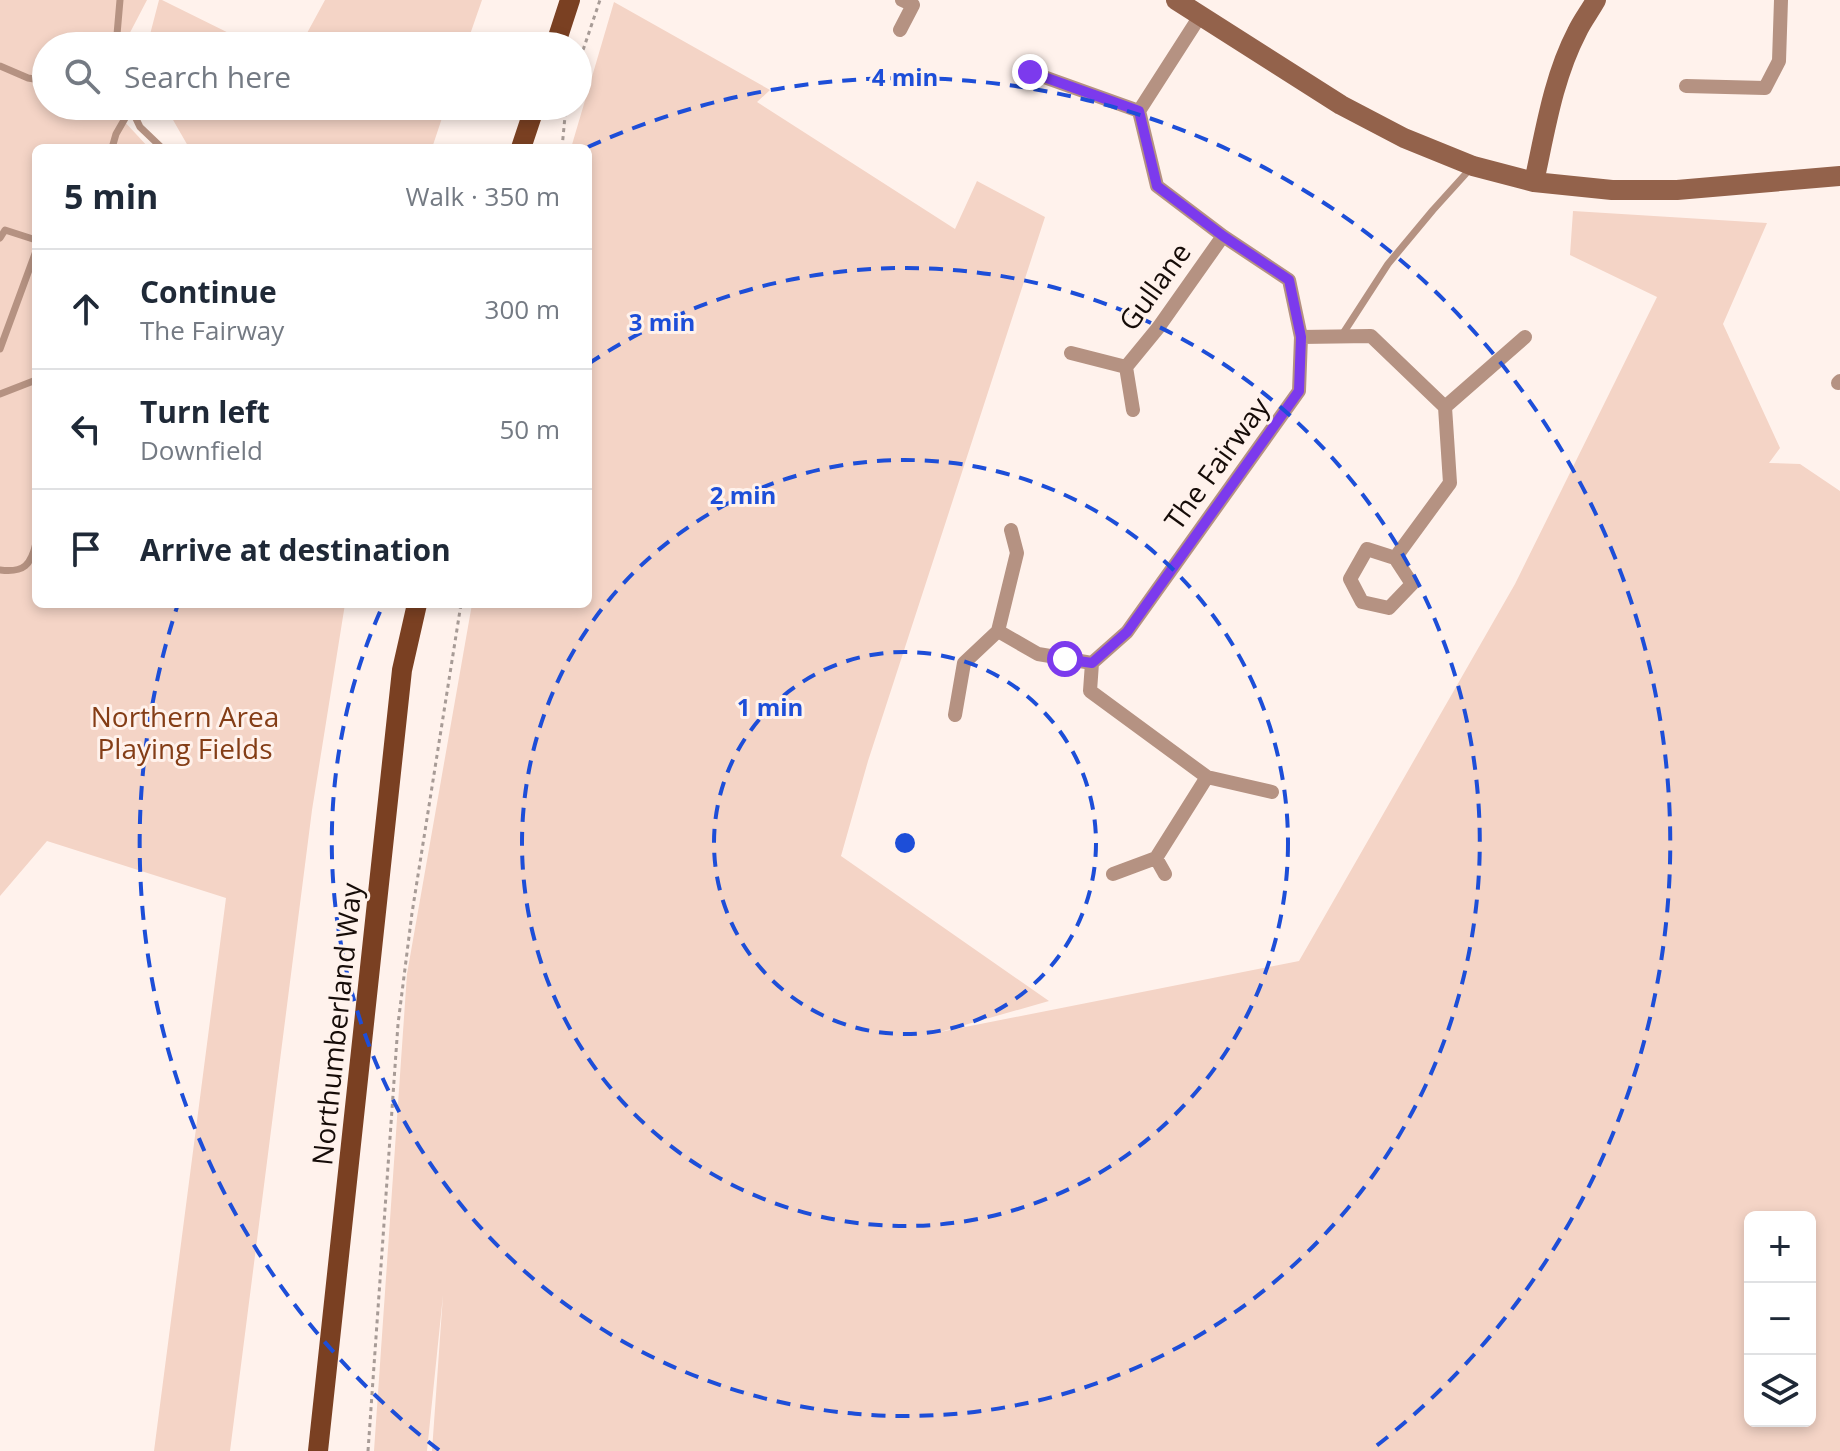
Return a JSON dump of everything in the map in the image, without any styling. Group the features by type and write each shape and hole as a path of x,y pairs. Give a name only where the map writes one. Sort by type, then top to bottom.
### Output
{"main road":[{"path":"560,32 570,0"},
{"path":"522,144 530,120"},
{"name":"Northumberland Way","path":"318,1451 402,670 416,608"}],"street":[{"path":"1176,0 1341,105 1404,138 1473,166 1534,182 1612,190 1677,190 1840,176"},
{"path":"1534,182 1561,71 1576,34 1596,0"},
{"path":"1686,86 1765,88 1779,61 1781,0"},
{"path":"900,30 910,2"},
{"path":"1030,72 1139,111 1200,16"},
{"name":"The Fairway","path":"1092,663 1127,632 1299,391 1301,337 1289,280 1223,236 1157,186 1139,111"},
{"name":"Gullane","path":"1133,410 1126,367 1158,328 1223,236"},
{"path":"1301,337 1371,336 1445,407 1450,483 1395,558"},
{"path":"1445,407 1525,337"},
{"name":"Gullane","path":"1071,353 1126,367"},
{"path":"955,715 964,663 998,631 1017,553 1011,530"},
{"path":"1367,549 1395,558 1412,584 1389,608 1362,602 1350,579 1367,549"},
{"path":"998,631 1038,654 1092,663 1090,691 1207,777 1272,792"},
{"path":"1113,874 1156,858 1207,777"},
{"path":"1156,858 1165,874"}],"lane":[{"path":"116,32 120,0"},
{"path":"0,66 32,79"},
{"path":"113,144 124,120"},
{"path":"137,120 158,144"},
{"path":"1341,337 1388,264 1473,166"},
{"path":"0,238 5,230 32,239"},
{"path":"0,349 32,262"},
{"path":"0,394 32,382"},
{"path":"0,570 13,571 27,565 32,559"}],"path":[{"path":"589,32 600,0"},
{"path":"562,144 565,120"},
{"path":"368,1451 398,1024 412,913 460,608"}],"green space":[{"name":"Northern Area Playing Fields","path":"0,0 147,0 130,32 32,32 32,120 123,120 145,144 32,144 32,608 344,608 312,810 230,1451 154,1451 226,898 47,841 0,896"},
{"path":"159,0 162,0 227,32 151,32"},
{"path":"325,0 482,0 471,32 308,32"},
{"path":"614,2 770,90 757,102 955,229 977,181 1045,217 868,761 841,856 1049,1001 940,1032 1299,961 1515,584 1657,297 1570,255 1573,211 1767,223 1723,324 1780,448 1769,463 1800,464 1840,491 1840,1451 432,1451 443,1295 427,1451 374,1451 407,974 471,608 592,608 592,144 572,144 579,120 592,120 592,77"},
{"path":"173,120 441,120 433,144 187,144"}],"route":[{"path":"1030,72 1139,111 1157,186 1223,236 1289,280 1301,337 1299,391 1127,632 1092,663 1065,659"}]}
